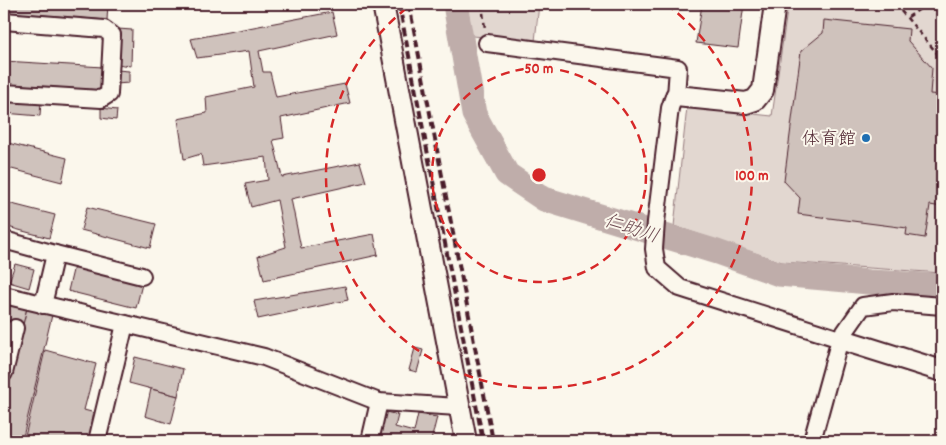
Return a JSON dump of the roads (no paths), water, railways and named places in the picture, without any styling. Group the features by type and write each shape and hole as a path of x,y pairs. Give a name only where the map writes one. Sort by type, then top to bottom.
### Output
{"street":[{"path":"383,4 458,407 466,441"},
{"path":"676,96 746,103 755,100 763,90 774,4"},
{"path":"4,21 104,29 112,35 109,94 102,99 4,93"},
{"path":"487,43 678,68 676,96 670,108 656,222 654,249 657,268 680,288 942,371"},
{"path":"4,240 142,276"},
{"path":"43,305 55,254"},
{"path":"4,296 264,357 379,402 458,407"},
{"path":"812,441 840,339 863,306 893,302 942,306"},
{"path":"97,441 125,324"},
{"path":"4,373 15,328"},
{"path":"370,441 379,402"}],"waterway":[{"name":"仁助川","path":"455,4 474,114 507,174 544,199 717,252 779,274 942,286"}],"railway":[{"path":"399,4 483,441"},
{"path":"409,4 493,441"}],"place":[{"name":"体育館","path":"866,138"}]}
